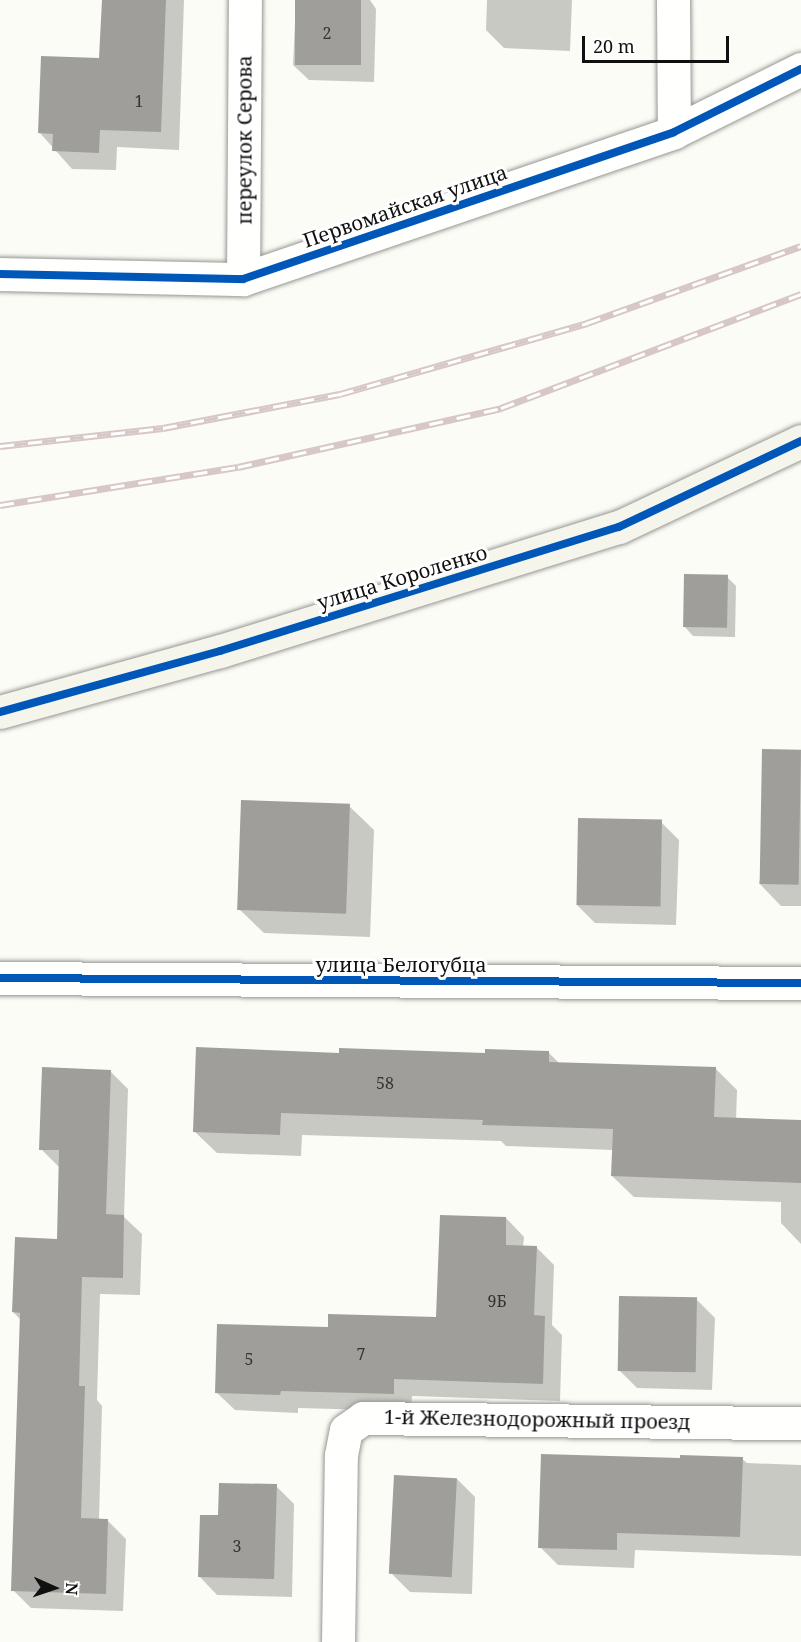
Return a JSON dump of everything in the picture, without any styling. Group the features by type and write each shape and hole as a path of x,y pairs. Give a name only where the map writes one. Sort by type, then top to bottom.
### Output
{"street":[{"name":"переулок Серова","path":"243,279 245,0"},
{"path":"673,0 674,132"},
{"name":"Первомайская улица","path":"0,274 243,279 674,132 801,69"},
{"name":"улица Короленко","path":"0,712 220,651 619,527 801,441"},
{"name":"улица Белогубца","path":"0,978 801,983"},
{"name":"1-й Железнодорожный проезд","path":"338,1642 341,1455 346,1430 363,1418 801,1423"}],"building":[{"path":"102,0 166,0 161,132 100,130 99,153 52,151 53,134 38,133 41,56 99,58"},
{"path":"295,0 361,0 361,65 295,65"},
{"path":"684,574 728,575 727,628 683,627"},
{"path":"762,749 801,750 799,885 760,884"},
{"path":"241,800 350,804 346,914 237,910"},
{"path":"578,818 662,819 660,906 576,905"},
{"path":"196,1047 339,1053 339,1048 485,1053 485,1049 549,1051 549,1062 716,1067 714,1117 801,1120 801,1183 611,1176 613,1129 482,1125 483,1120 281,1113 280,1135 193,1132"},
{"path":"42,1067 111,1070 106,1214 124,1215 123,1278 82,1277 79,1386 85,1386 81,1518 108,1519 106,1594 11,1591 20,1313 12,1312 15,1237 57,1239 59,1150 39,1150"},
{"path":"440,1215 506,1217 506,1245 537,1246 534,1315 545,1316 543,1384 394,1379 394,1394 281,1391 280,1395 215,1393 217,1324 328,1327 328,1314 436,1317"},
{"path":"619,1296 697,1297 696,1372 618,1371"},
{"path":"541,1454 680,1458 680,1455 743,1457 740,1537 617,1533 617,1550 538,1548"},
{"path":"394,1475 457,1478 452,1577 389,1574"},
{"path":"219,1483 277,1484 274,1579 198,1577 200,1515 218,1515"}],"railway":[{"path":"0,446 163,428 340,394 587,323 801,246"},
{"path":"0,505 238,467 501,408 801,294"}],"cycle path":[{"path":"0,274 243,279 674,132 801,69"},
{"path":"0,712 220,651 619,527 801,441"},
{"path":"0,978 801,983"}]}
